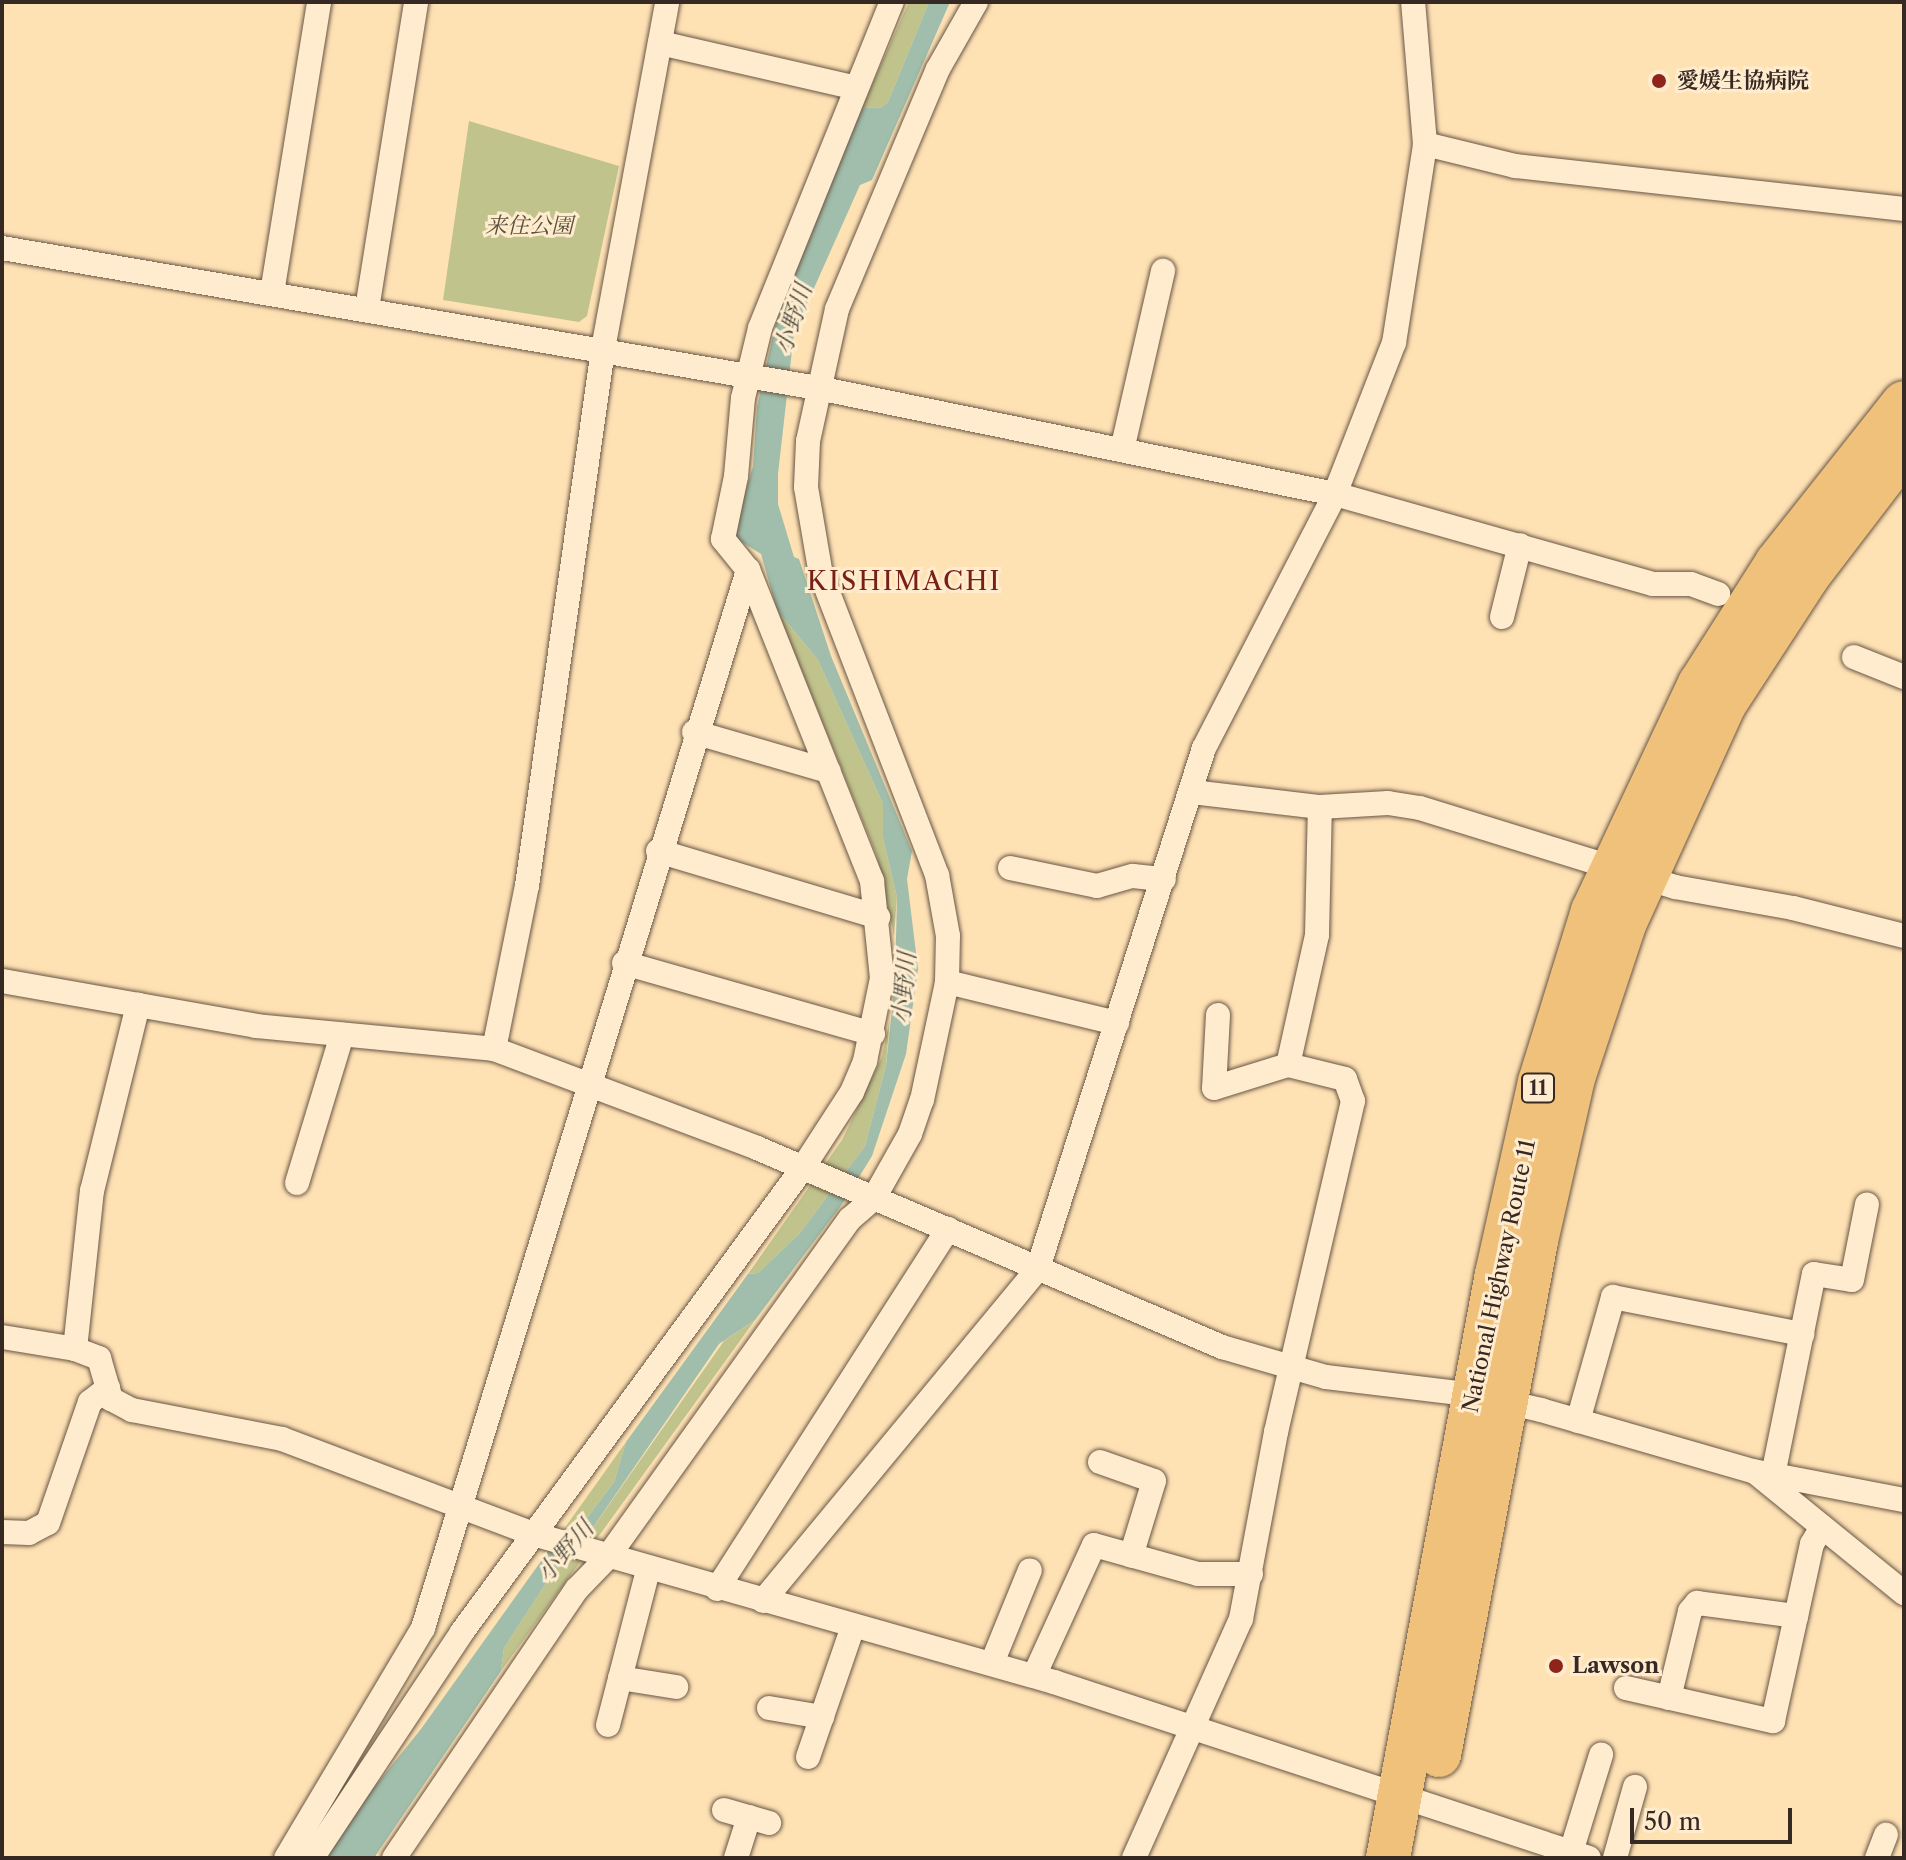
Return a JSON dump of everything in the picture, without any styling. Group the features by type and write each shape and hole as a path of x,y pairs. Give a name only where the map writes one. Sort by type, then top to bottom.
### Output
{"highway":[{"name":"National Highway Route 11","path":"1628,871 1700,684 1821,503 1904,403"},
{"name":"National Highway Route 11","path":"1388,1858 1414,1804 1490,1399 1540,1082 1593,911 1628,871 1725,703 1807,577 1904,450"},
{"name":"National Highway Route 11","path":"1414,1804 1419,1858"}],"street":[{"path":"272,293 319,2"},
{"path":"367,309 416,2"},
{"path":"494,1049 544,778 603,349 667,2"},
{"path":"312,1858 538,1536 805,1170 852,1092 873,1034 882,978 872,881 748,570 723,539 751,377 784,262 892,2"},
{"path":"394,1858 577,1589 870,1196 910,1134 922,1100 947,982 948,936 937,875 816,549 806,487 812,387 837,309 938,69 976,2"},
{"path":"763,1601 1038,1268 1192,792 1224,704 1335,494 1394,343 1425,144 1413,2"},
{"path":"660,43 856,88"},
{"path":"1425,144 1515,166 1904,209"},
{"path":"2,248 812,387 1335,494 1653,584 1691,584 1718,594"},
{"path":"1122,450 1163,271"},
{"path":"1502,617 1520,545"},
{"path":"286,1858 414,1646 694,732 748,570"},
{"path":"1854,657 1904,677"},
{"path":"694,732 828,771"},
{"path":"1192,792 1320,807 1388,803 1420,808 1628,871 1904,936"},
{"path":"1288,1065 1317,935 1320,807"},
{"path":"658,851 878,917"},
{"path":"1010,868 1097,886 1133,876 1164,879"},
{"path":"624,963 873,1034"},
{"path":"2,981 342,1035 494,1049 588,1081 870,1196 1162,1324 1293,1369 1490,1399 1763,1473 1904,1500"},
{"path":"947,982 1117,1023"},
{"path":"75,1349 92,1191 138,1005"},
{"path":"1134,1858 1241,1619 1353,1101 1345,1079 1288,1065 1214,1088 1218,1015"},
{"path":"297,1183 342,1035"},
{"path":"1763,1473 1802,1334 1814,1274 1852,1280 1867,1204"},
{"path":"717,1589 948,1229"},
{"path":"1578,1421 1613,1297 1802,1334"},
{"path":"2,1337 75,1349 99,1358 111,1399 132,1410 282,1439 333,1455 458,1510 538,1536 648,1570 992,1663 1191,1726 1414,1804 1580,1855 1601,1755"},
{"path":"2,1532 29,1533 48,1523 90,1402 108,1388"},
{"path":"1114,1460 1154,1481 1131,1556"},
{"path":"1763,1473 1822,1527 1904,1593"},
{"path":"1626,1688 1773,1721 1812,1544 1822,1527"},
{"path":"1034,1676 1094,1545 1198,1574 1251,1574"},
{"path":"608,1725 648,1570"},
{"path":"992,1663 1030,1570"},
{"path":"1669,1698 1690,1611 1697,1603 1796,1616"},
{"path":"808,1757 853,1626"},
{"path":"620,1678 676,1687"},
{"path":"769,1708 822,1717"},
{"path":"1615,1858 1635,1787"},
{"path":"724,1810 759,1820 736,1858"},
{"path":"1877,1858 1886,1835"}],"green space":[{"path":"909,2 929,2 888,102 880,108 862,107"},
{"name":"来住公園","path":"469,121 619,166 587,316 579,322 443,300"},
{"path":"777,610 818,660 883,804 883,838 897,897 894,936 877,856"},
{"path":"890,1018 886,1065 865,1146 799,1234 758,1273 748,1274 842,1140 882,1057"},
{"path":"755,1320 501,1671 504,1648 556,1568 587,1536 724,1341"},
{"path":"626,1442 614,1482 578,1530 544,1557"}],"water":[{"name":"小野川","path":"929,2 950,2 872,180 860,185 794,333 778,474 778,504 794,557 799,559 831,656 912,851 907,879 918,969 906,1054 872,1156 843,1203 755,1320 719,1344 587,1536 556,1568 504,1648 501,1671 374,1858 326,1858 351,1816 421,1729 544,1557 578,1530 614,1482 626,1442 748,1274 758,1273 799,1234 865,1146 886,1065 895,982 897,897 883,838 883,804 818,660 777,610 761,554 737,539 735,527 753,466 757,407 780,305 862,107 880,108 888,102"}],"place":[{"name":"愛媛生協病院","path":"1659,81"},
{"name":"Lawson","path":"1556,1666"}],"district":[{"name":"KISHIMACHI","path":"904,582"}]}
